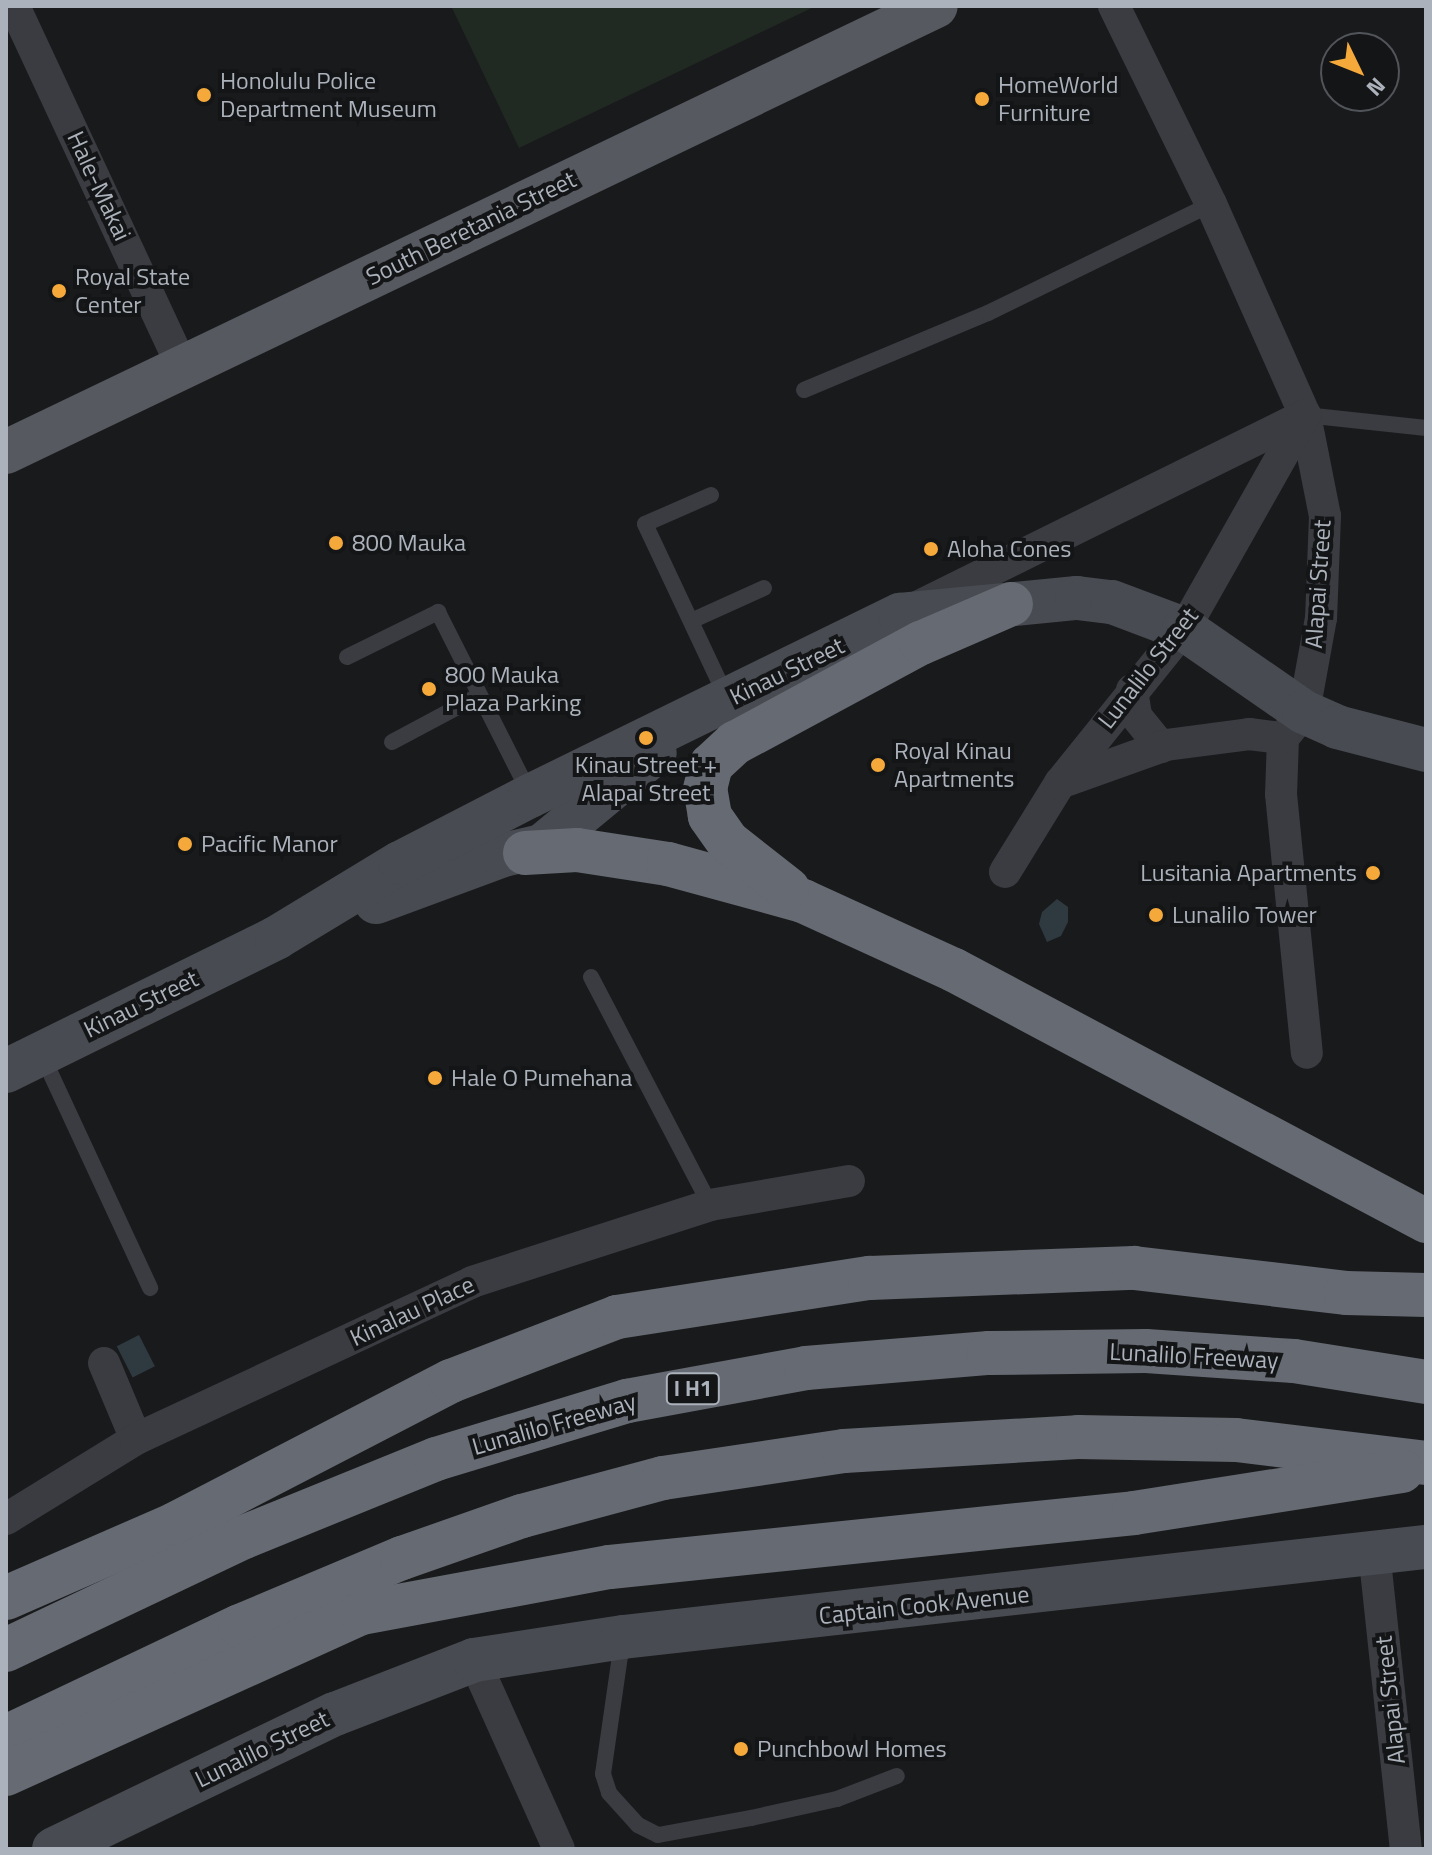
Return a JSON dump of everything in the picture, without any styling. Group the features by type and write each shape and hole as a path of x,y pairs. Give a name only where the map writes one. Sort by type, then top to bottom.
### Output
{"highway":[{"path":"803,901 722,834 710,816 705,789 711,765 735,743 895,657 1011,604"},
{"path":"525,853 577,850 668,864 803,901 968,977 1426,1221"},
{"path":"6,1598 175,1524 451,1381 617,1317 870,1278 1134,1268 1346,1293 1426,1295"},
{"name":"Lunalilo Freeway","path":"6,1650 244,1537 436,1459 627,1401 806,1368 989,1353 1146,1351 1279,1360 1426,1382"},
{"path":"6,1737 240,1626 402,1558 522,1516 663,1478 844,1451 1078,1437 1236,1440 1426,1465"},
{"path":"6,1774 361,1613 610,1567 1134,1513 1426,1465"}],"main road":[{"name":"South Beretania Street","path":"6,452 936,6"}],"street":[{"name":"Hale-Makai","path":"14,6 182,367"},
{"name":"Alapai Street","path":"1114,6 1211,204 1305,415 1325,516 1321,618 1293,725 1281,794 1307,1053"},
{"name":"Kinau Street","path":"24,1062 276,938 400,863 530,796 1305,415"},
{"name":"Lunalilo Street","path":"1005,872 1060,783 1184,629 1305,415"},
{"path":"900,615 1077,598 1112,602 1184,629 1293,725"},
{"path":"1132,690 1136,716 1161,747"},
{"name":"Kinau Street","path":"276,938 503,855 525,853 557,837 681,732 728,700"},
{"path":"1060,783 1161,747 1293,725 1337,727 1426,750"},
{"name":"Kinalau Place","path":"6,1519 136,1439 472,1282 710,1205 849,1181"},
{"path":"104,1363 136,1439"},
{"name":"Captain Cook Avenue","path":"474,1660 623,1637 1275,1568 1374,1551 1426,1547"},
{"name":"Alapai Street","path":"1374,1551 1406,1849"},
{"name":"Lunalilo Street","path":"54,1849 342,1710 474,1660"},
{"path":"474,1660 559,1849"}],"lane":[{"path":"804,390 988,313 1211,204"},
{"path":"1305,415 1426,428"},
{"path":"711,495 645,524 728,700"},
{"path":"691,621 764,588"},
{"path":"347,657 438,612 530,796"},
{"path":"392,742 478,696"},
{"path":"591,977 710,1205"},
{"path":"24,1062 150,1288"},
{"path":"623,1637 603,1774 609,1793 638,1825 658,1835 751,1818 837,1799 897,1776"}],"shaded area":[{"path":"451,6 816,6 519,148"},
{"path":"1057,899 1068,907 1068,922 1061,936 1047,942 1039,924 1042,912"},
{"path":"139,1335 155,1366 133,1378 117,1346"}],"place":[{"name":"Honolulu Police Department Museum","path":"204,95"},
{"name":"HomeWorld Furniture","path":"982,99"},
{"name":"Royal State Center","path":"59,291"},
{"name":"800 Mauka","path":"336,543"},
{"name":"Aloha Cones","path":"931,549"},
{"name":"800 Mauka Plaza Parking","path":"429,689"},
{"name":"Kinau Street + Alapai Street","path":"646,738"},
{"name":"Royal Kinau Apartments","path":"878,765"},
{"name":"Pacific Manor","path":"185,844"},
{"name":"Lusitania Apartments","path":"1373,873"},
{"name":"Lunalilo Tower","path":"1156,915"},
{"name":"Hale O Pumehana","path":"435,1078"},
{"name":"Punchbowl Homes","path":"741,1749"}]}
